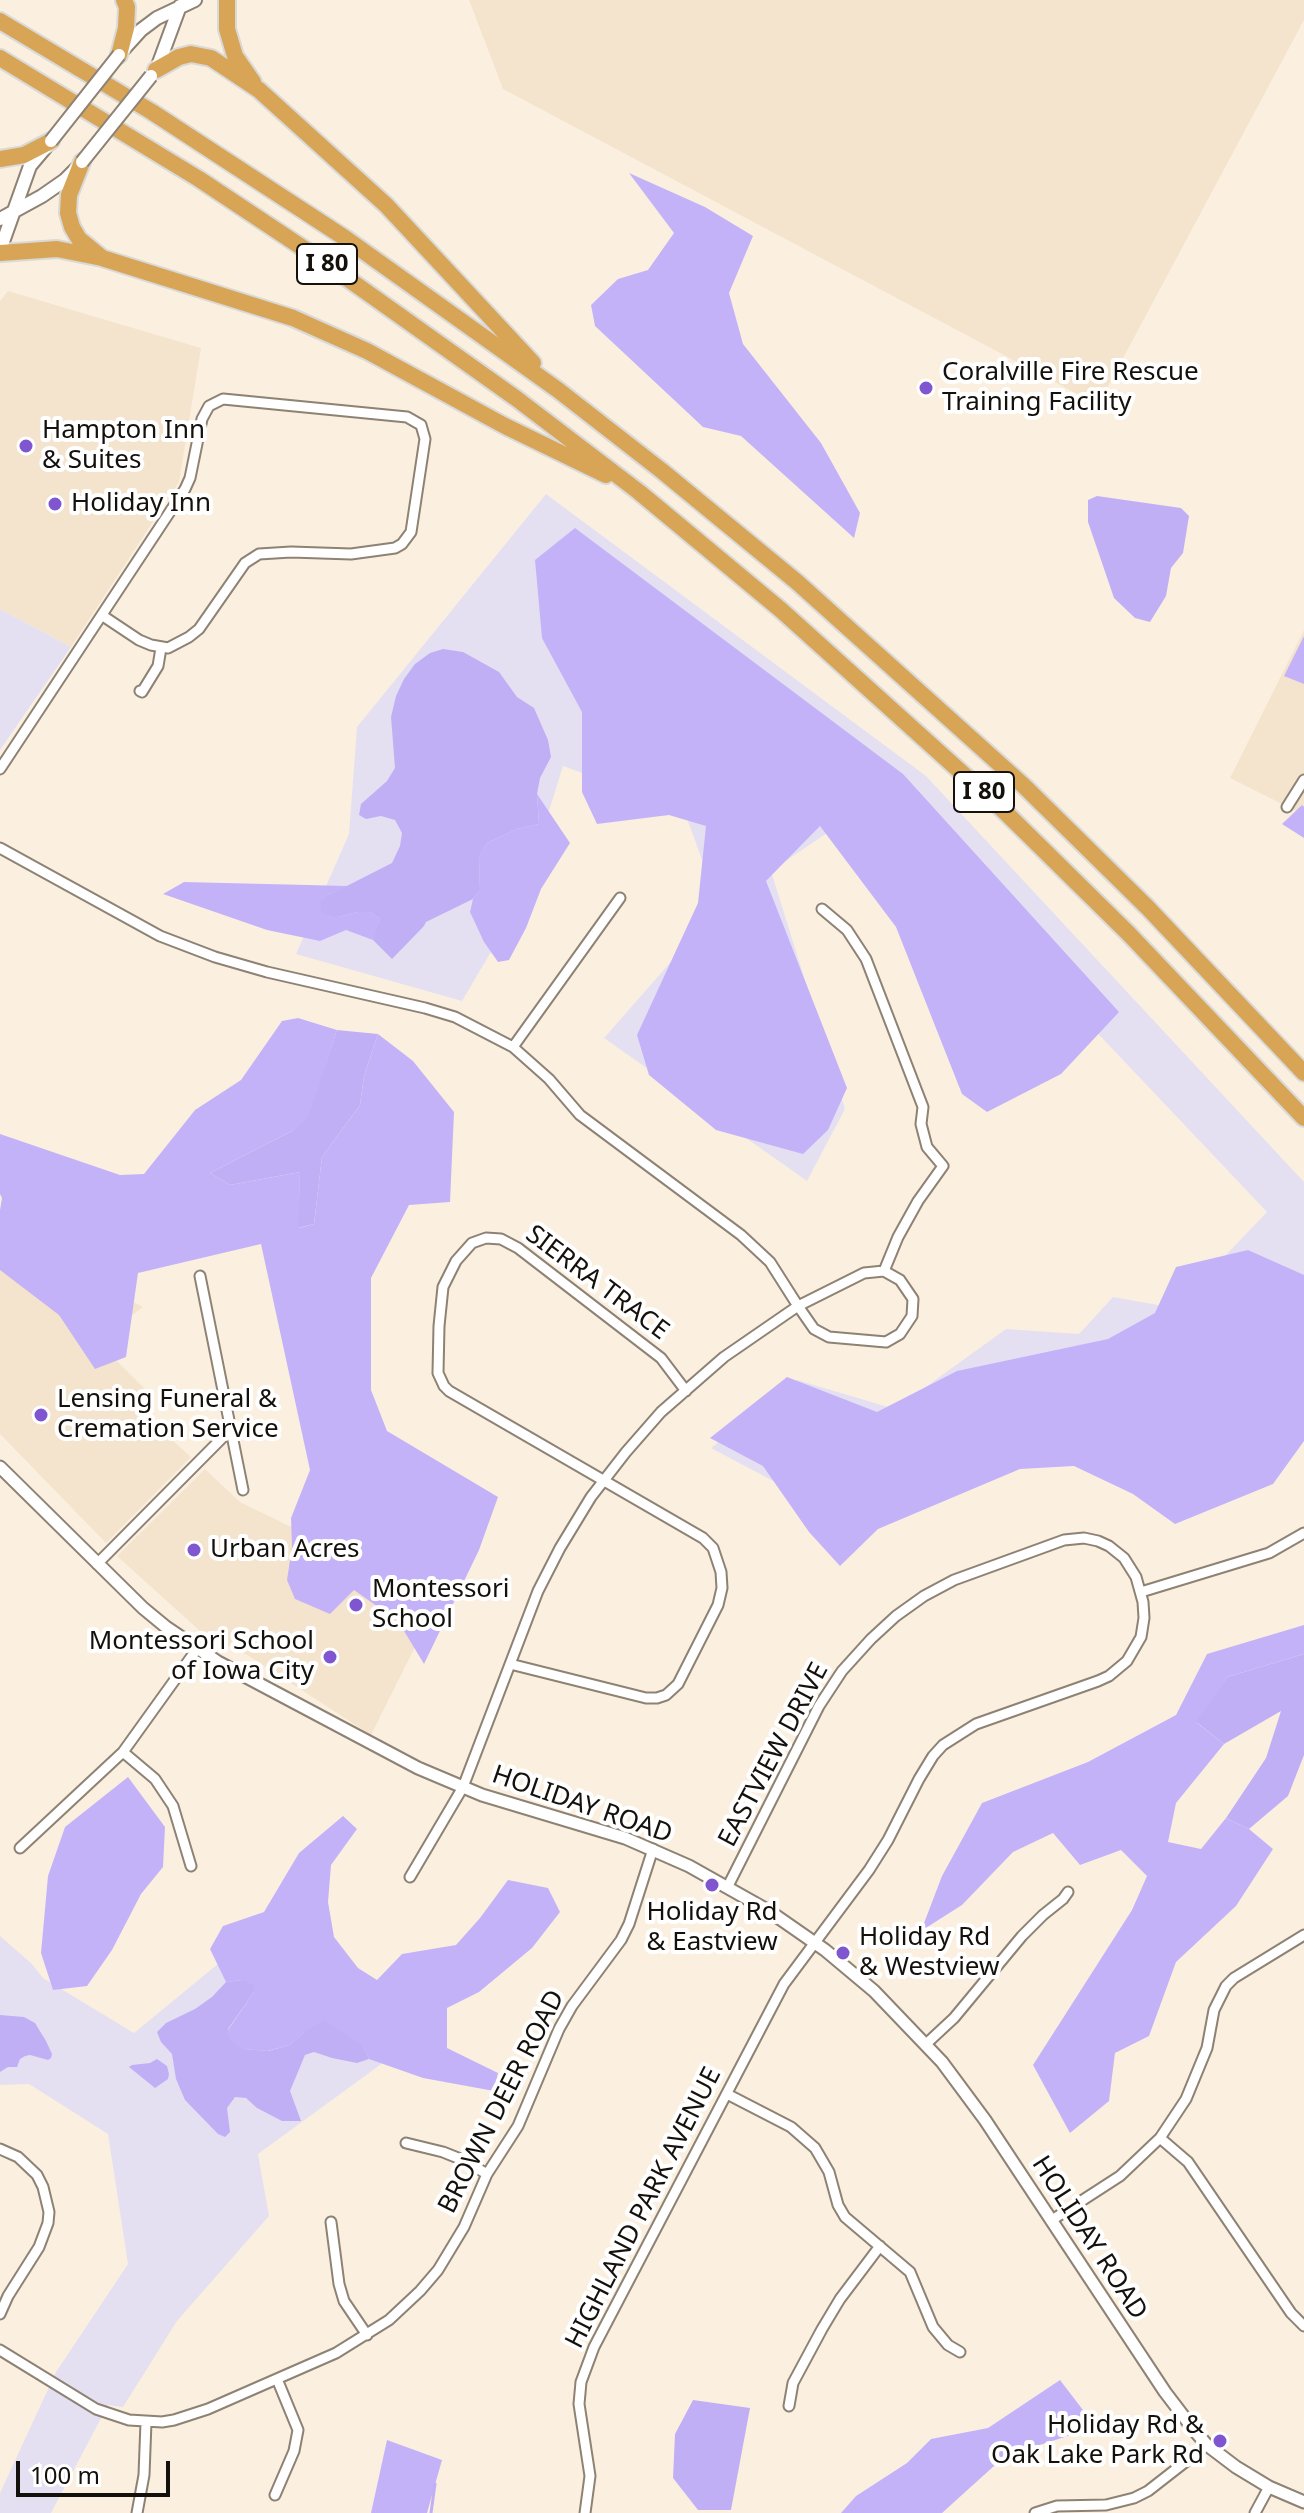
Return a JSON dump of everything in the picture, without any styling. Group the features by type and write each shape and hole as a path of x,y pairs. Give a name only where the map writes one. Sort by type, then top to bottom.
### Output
{"highway":[{"path":"119,55 126,28 127,7 124,0"},
{"path":"227,0 227,29 235,56 259,90"},
{"name":"I 80","path":"0,21 217,152 345,238 558,390 662,471 797,582 1024,786 1148,908 1304,1073"},
{"path":"154,73 179,57 191,54 211,58 259,90 386,205 558,390"},
{"name":"I 80","path":"0,58 199,179 327,264 517,399 639,492 781,610 1002,809 1129,934 1304,1118"},
{"path":"0,159 24,155 51,141"},
{"path":"82,162 69,195 68,213 79,239 102,258"},
{"path":"0,252 57,249 102,258 293,318 408,373 505,426 639,492"}],"main road":[{"path":"0,252 30,166 141,30 180,4 195,0"},
{"path":"0,219 65,180 82,162 154,73 180,4"}],"street":[{"path":"0,769 185,489 202,419 209,406 223,399 407,417 421,425 425,439 411,532 402,544 374,552 274,552 252,558 245,563 199,629 168,648 139,640 103,616"},
{"path":"140,691 158,666 161,648"},
{"path":"1287,807 1304,780"},
{"path":"0,848 173,941 267,972 445,1014 513,1047 549,1079 580,1115 741,1235 770,1262 798,1306 814,1329 829,1337 886,1342 900,1334 912,1316 913,1299 900,1280 884,1271 864,1273 798,1306 724,1357 661,1412 604,1480 560,1548 538,1591 463,1787 410,1877"},
{"path":"513,1047 620,898"},
{"path":"822,909 847,930 866,959 923,1107 921,1124 927,1147 943,1166 911,1213 884,1271"},
{"name":"SIERRA TRACE","path":"604,1480 444,1386 438,1373 443,1287 462,1253 472,1243 486,1238 501,1239 518,1248 661,1358 686,1391"},
{"path":"200,1276 243,1490"},
{"path":"97,1564 231,1429"},
{"name":"HOLIDAY ROAD","path":"0,1467 143,1608 197,1649 367,1743 463,1787 653,1849 728,1886 816,1943 874,1991 926,2044 985,2120 1165,2392 1207,2445 1269,2487 1303,2500"},
{"path":"510,1664 646,1698 657,1698 672,1692 678,1684 718,1605 722,1588 718,1559 703,1538 604,1480"},
{"path":"1141,1592 1269,1553 1304,1533"},
{"name":"EASTVIEW DRIVE","path":"728,1886 819,1706 842,1671 896,1616 924,1596 997,1563 1073,1538 1098,1541 1118,1552 1131,1568 1141,1592"},
{"name":"HIGHLAND PARK AVENUE","path":"585,2513 590,2476 579,2404 581,2382 594,2347 784,1984 869,1870 919,1779 943,1745 976,1724 1098,1681 1117,1670 1132,1654 1141,1637 1144,1618 1141,1592"},
{"path":"20,1848 123,1752 197,1649"},
{"path":"123,1752 155,1779 173,1806 191,1866"},
{"name":"BROWN DEER ROAD","path":"0,2350 96,2409 121,2418 146,2422 174,2420 336,2353 367,2335 404,2307 438,2270 464,2227 487,2174 518,2126 548,2052 572,2006 621,1940 653,1849"},
{"path":"926,2044 954,2018 1022,1936 1068,1892"},
{"path":"1052,2220 1120,2176 1160,2138 1192,2085 1207,2048 1214,2010 1226,1986 1304,1935"},
{"path":"727,2094 804,2136 822,2158 845,2217 910,2272 922,2307 933,2327 948,2345 960,2352"},
{"path":"1160,2138 1188,2162 1291,2313 1304,2326"},
{"path":"406,2143 443,2152 487,2174"},
{"path":"0,2149 18,2157 37,2175 49,2212 44,2237 0,2314"},
{"path":"331,2222 344,2301 367,2335"},
{"path":"789,2406 793,2383 822,2329 840,2299 880,2246"},
{"path":"275,2495 294,2451 298,2430 277,2379"},
{"path":"137,2513 144,2475 146,2422"},
{"path":"1035,2513 1057,2506 1087,2509 1134,2498 1148,2491 1207,2445"},
{"path":"1255,2513 1269,2487"}],"shaded area":[{"path":"469,0 1304,0 1304,20 1098,405 503,89"},
{"path":"629,173 705,207 753,236 729,293 743,344 821,443 860,513 854,538 741,436 703,427 595,326 591,305 618,279 648,270 674,233"},
{"path":"8,291 201,348 179,482 71,647 0,609 0,301"},
{"path":"546,494 926,776 1304,1182 1304,1343 856,1525 711,1448 797,1380 895,1409 1006,1329 1079,1334 1113,1297 1175,1308 1267,1212 1086,1021 926,910 833,829 771,871 845,1109 807,1181 604,1038 719,907 684,810 563,766 521,901 462,1001 296,954 349,834 357,727"},
{"path":"1097,496 1181,508 1189,516 1183,553 1171,568 1166,596 1150,622 1135,618 1114,598 1088,522 1088,500"},
{"path":"575,528 903,774 1119,1012 1061,1074 987,1112 962,1094 896,927 820,826 766,881 847,1088 828,1130 803,1154 716,1130 649,1075 637,1035 698,903 706,826 669,815 597,824 582,792 582,712 542,638 535,560"},
{"path":"0,609 71,647 0,750"},
{"path":"1304,630 1304,815 1230,778"},
{"path":"1304,636 1304,684 1284,676"},
{"path":"443,649 463,652 499,672 517,697 534,708 548,740 551,757 540,778 537,794 539,824 517,829 487,843 479,857 480,890 473,899 426,922 392,959 373,940 380,919 370,912 338,917 322,913 320,902 392,863 402,833 395,820 381,816 366,819 359,815 361,804 387,781 395,768 391,717 404,679 415,664 430,653"},
{"path":"537,794 570,843 541,889 509,960 498,962 484,942 470,912 473,899 480,890 479,857 487,843 517,829 539,824"},
{"path":"1302,805 1304,807 1304,838 1282,824"},
{"path":"184,882 348,886 329,895 338,917 370,912 380,919 378,929 373,940 346,930 320,941 267,930 163,894"},
{"path":"298,1018 337,1030 310,1115 292,1131 210,1173 230,1185 300,1172 299,1228 314,1224 322,1157 360,1105 364,1076 378,1034 413,1061 454,1112 450,1202 409,1205 371,1278 371,1390 387,1431 498,1497 479,1550 424,1664 398,1621 354,1590 330,1614 295,1599 287,1580 292,1547 291,1518 310,1470 261,1244 138,1273 126,1357 95,1369 59,1315 0,1270 0,1134 120,1175 144,1174 195,1110 241,1080 282,1021"},
{"path":"337,1030 378,1034 364,1076 360,1105 322,1157 314,1224 298,1228 300,1172 230,1185 210,1173 292,1131 309,1115"},
{"path":"0,1230 143,1307 97,1341 151,1395 137,1408 191,1457 106,1543 0,1434"},
{"path":"1248,1250 1304,1275 1304,1441 1273,1484 1175,1524 1133,1494 1074,1466 1020,1469 878,1529 840,1566 809,1532 763,1466 710,1438 787,1377 877,1412 957,1371 1108,1339 1155,1313 1176,1267"},
{"path":"205,1469 240,1502 314,1538 461,1555 371,1735 249,1656 201,1632 117,1556"},
{"path":"1304,1625 1304,1654 1227,1677 1197,1723 1224,1744 1176,1803 1168,1842 1201,1849 1226,1818 1249,1829 1273,1849 1236,1906 1176,1962 1149,2036 1115,2053 1109,2101 1070,2133 1033,2065 1132,1910 1147,1876 1121,1850 1080,1865 1053,1833 1013,1852 962,1905 921,1931 942,1876 982,1803 1088,1762 1176,1715 1207,1654"},
{"path":"1304,1654 1304,1755 1288,1796 1249,1829 1226,1818 1266,1758 1281,1711 1224,1744 1196,1722 1227,1677"},
{"path":"128,1777 165,1827 163,1867 141,1894 112,1950 87,1986 53,1990 41,1953 48,1876 65,1827"},
{"path":"343,1816 357,1829 331,1865 328,1902 334,1937 358,1968 377,1980 402,1954 456,1945 508,1880 548,1888 560,1912 532,1948 479,1992 447,2008 447,2048 498,2073 494,2091 423,2078 369,2059 364,2047 304,2032 290,2045 267,2051 244,2049 229,2040 228,2030 254,1992 243,1980 226,1982 210,1949 223,1926 264,1912 299,1853"},
{"path":"0,1936 43,1978 134,2033 230,1954 406,2046 258,2154 269,2216 177,2321 123,2407 108,2405 51,2513 0,2513 0,2493 56,2372 128,2264 108,2134 29,2084 0,2085"},
{"path":"243,1980 254,1985 254,1992 228,2029 230,2040 244,2049 268,2051 290,2045 324,2020 364,2047 369,2059 357,2063 314,2052 305,2055 290,2091 301,2121 282,2121 257,2108 246,2098 235,2097 227,2108 230,2132 225,2137 218,2134 185,2100 176,2079 172,2054 157,2032 166,2023 212,1997 226,1982"},
{"path":"0,2015 24,2017 35,2023 52,2054 51,2058 25,2056 17,2067 8,2067 0,2072"},
{"path":"157,2059 167,2066 169,2074 168,2079 155,2088 129,2067 150,2063"},
{"path":"1060,2380 1096,2427 1005,2456 942,2513 841,2513 856,2496 907,2463 931,2439 988,2428"},
{"path":"693,2400 750,2408 731,2510 698,2510 673,2478 675,2434"},
{"path":"387,2440 442,2460 427,2513 371,2513"}],"waterway":[{"path":"431,2513 435,2484"}],"place":[{"name":"Coralville Fire Rescue Training Facility","path":"926,388"},
{"name":"Hampton Inn & Suites","path":"26,446"},
{"name":"Holiday Inn","path":"55,504"},
{"name":"Lensing Funeral & Cremation Service","path":"41,1415"},
{"name":"Urban Acres","path":"194,1550"},
{"name":"Montessori School","path":"356,1605"},
{"name":"Montessori School of Iowa City","path":"330,1657"},
{"name":"Holiday Rd & Eastview","path":"712,1885"},
{"name":"Holiday Rd & Westview","path":"843,1953"},
{"name":"Holiday Rd & Oak Lake Park Rd","path":"1220,2441"}]}
